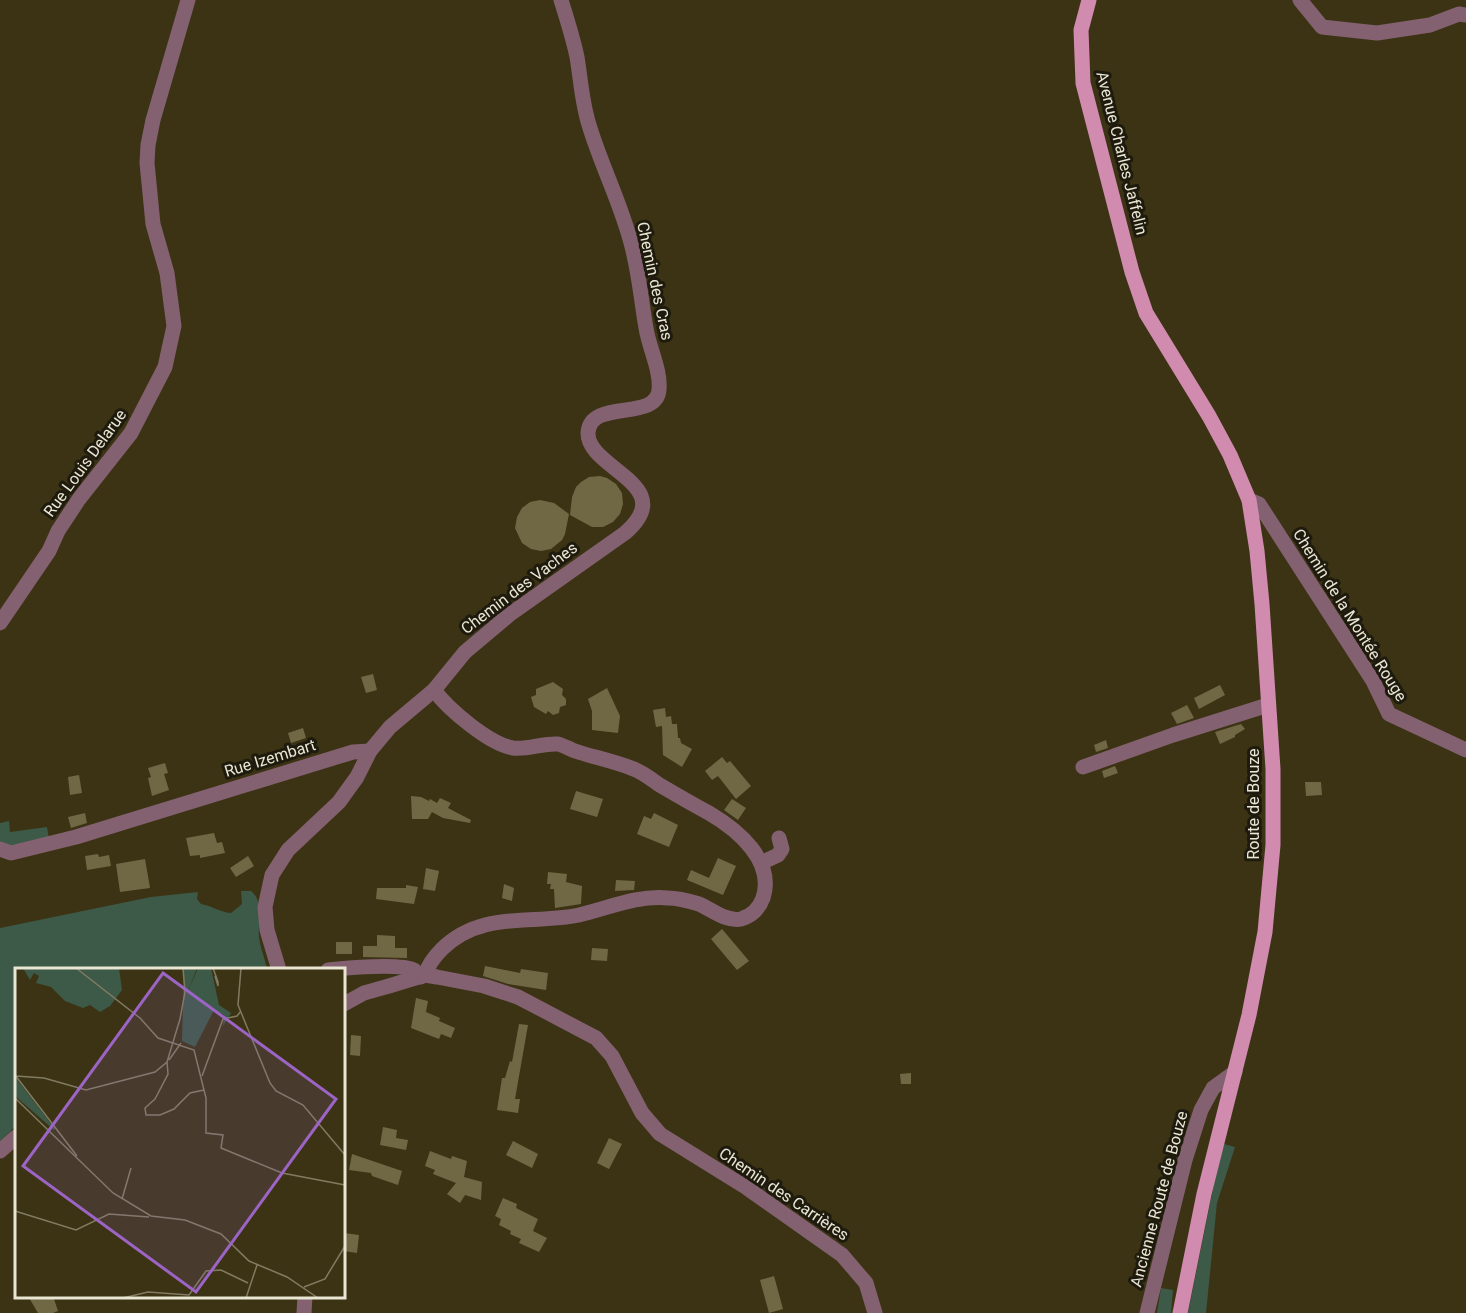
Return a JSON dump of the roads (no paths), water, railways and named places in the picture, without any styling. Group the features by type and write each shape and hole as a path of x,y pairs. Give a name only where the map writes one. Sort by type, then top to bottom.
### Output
{"main road":[{"name":"Avenue Charles Jaffelin","path":"1089,0 1081,30 1083,83 1132,272 1146,313"},
{"name":"Route de Bouze","path":"1146,313 1230,455 1249,500 1257,551 1273,769 1272,856 1265,932 1250,1015 1204,1194 1180,1313"}],"street":[{"name":"Rue Louis Delarue","path":"0,623 37,568 58,531 131,433 165,367 174,326 167,273 148,197 148,145 153,120 188,0"},
{"name":"Chemin des Cras","path":"561,0 577,57 589,127 632,244 646,330 659,387 657,397 650,405 596,418 590,427 588,437 594,449 628,478 639,492 642,510"},
{"path":"1300,0 1322,27 1377,33 1430,25 1459,14 1466,15"},
{"name":"Chemin de la Montée Rouge","path":"1249,500 1259,504 1373,681 1389,714 1466,750"},
{"name":"Chemin des Vaches","path":"279,968 265,919 266,896 272,875 288,850 330,811 357,777 370,751 390,728 434,690 465,652 538,593 625,533 636,523 642,510"},
{"path":"345,1003 364,993 423,976 439,952 460,935 482,926 511,920 571,916 631,900 656,897 689,901 734,920 742,919 753,912 762,901 765,886 761,863 754,851 726,825 633,769 559,744 514,748 499,744 470,726 434,690"},
{"path":"1083,767 1268,705"},
{"name":"Rue Izembart","path":"4,853 76,837 353,752 370,751"},
{"path":"761,863 778,855 782,849 779,838"},
{"path":"339,968 362,966 405,968 423,976"},
{"name":"Chemin des Carrières","path":"423,976 459,980 518,997 596,1038 618,1065 649,1123 660,1134 747,1188 842,1255 861,1274 875,1313"},
{"name":"Ancienne Route de Bouze","path":"1147,1313 1185,1160 1202,1110 1213,1088 1235,1071"},
{"path":"0,1151 15,1138"},
{"path":"304,1313 305,1298"}]}
